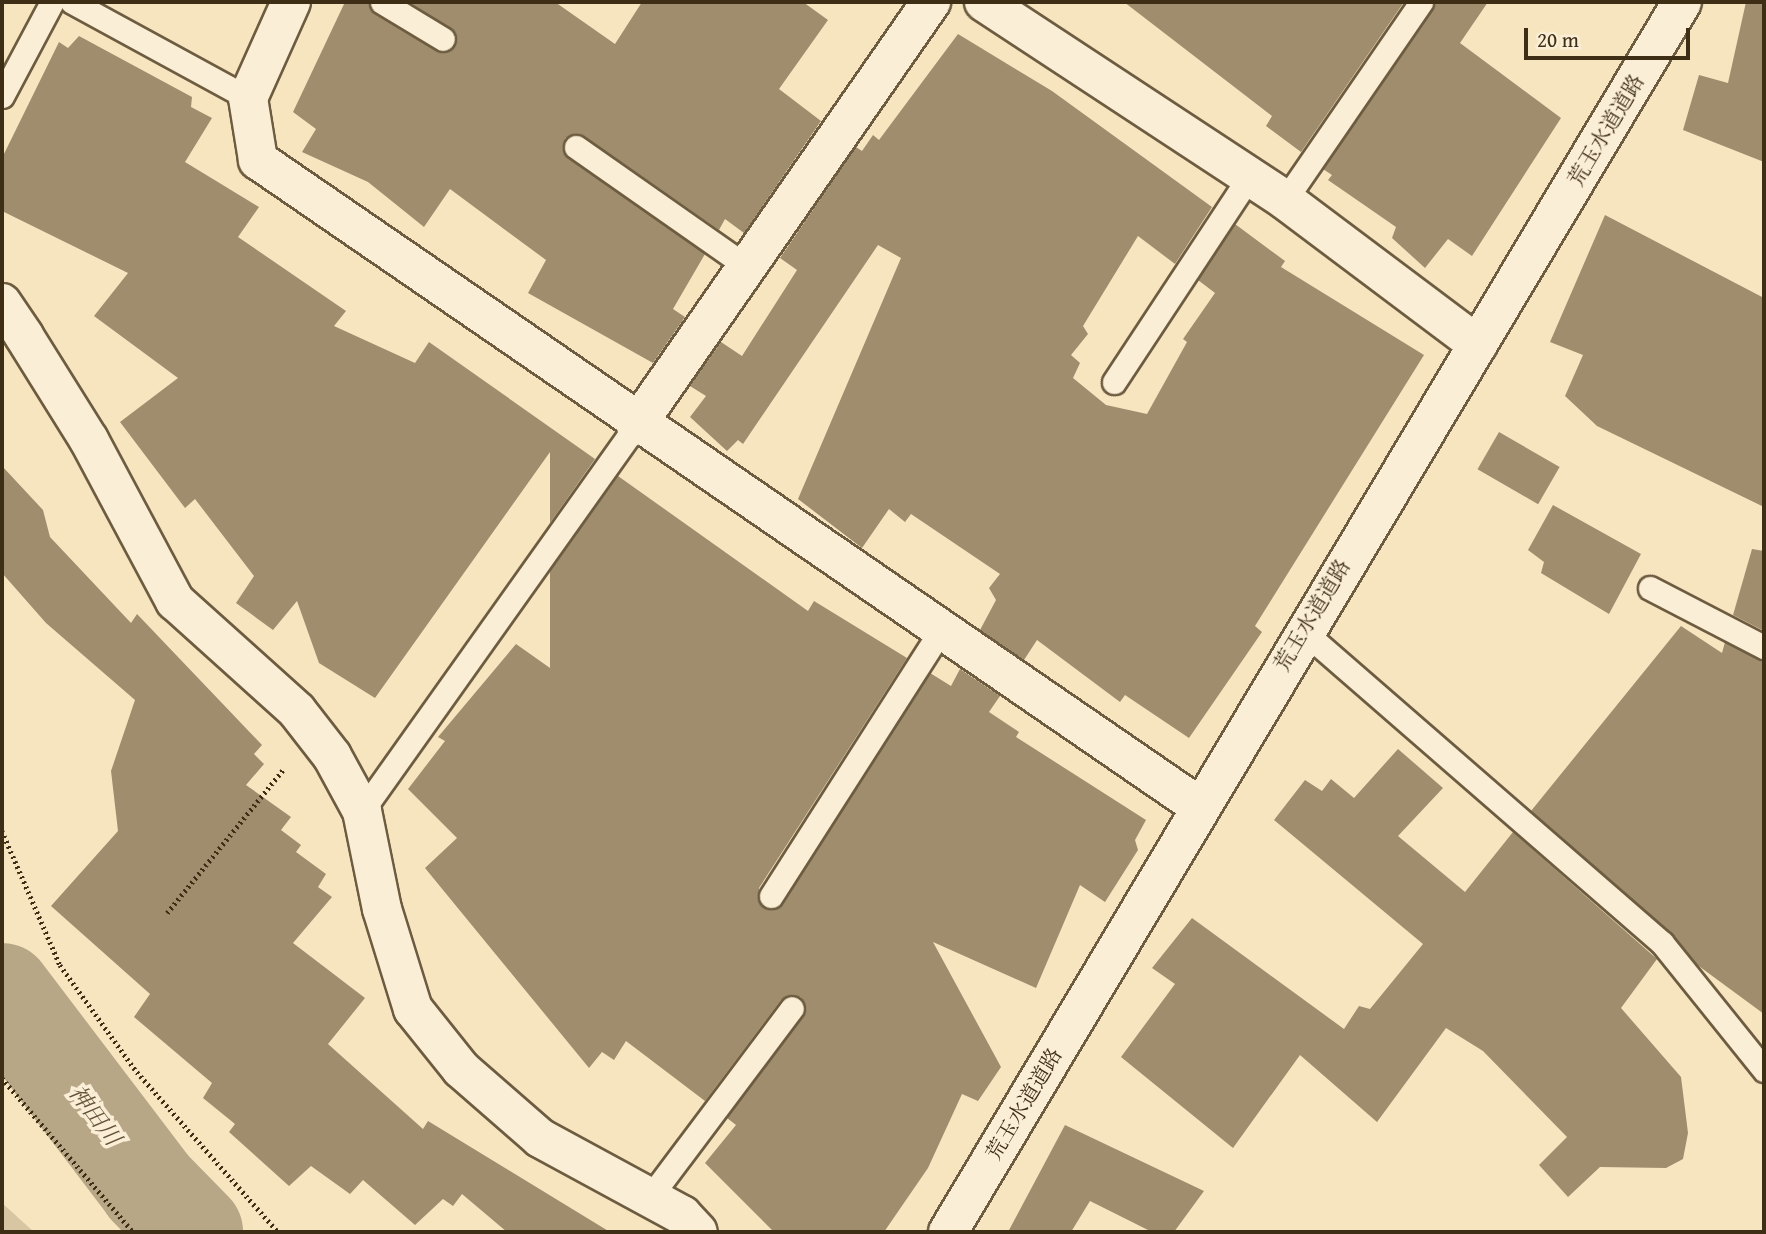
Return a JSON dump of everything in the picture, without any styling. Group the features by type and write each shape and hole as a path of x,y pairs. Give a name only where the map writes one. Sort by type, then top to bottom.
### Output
{"street":[{"path":"291,2 248,98 258,160 636,426 1200,807"},
{"path":"636,426 931,2"},
{"path":"984,2 1285,200 1478,345"},
{"name":"荒玉水道道路","path":"948,1232 1302,630 1478,345 1682,2"},
{"path":"2,303 89,440 175,601 314,733 362,811 382,909 413,1009 461,1069 540,1138 650,1197 698,1232"}],"lane":[{"path":"2,96 52,2"},
{"path":"72,2 248,98"},
{"path":"382,2 443,39"},
{"path":"1285,200 1421,2"},
{"path":"576,147 746,267"},
{"path":"1114,382 1250,176"},
{"path":"362,811 636,426"},
{"path":"1650,588 1764,647"},
{"path":"1302,630 1661,943 1764,1070"},
{"path":"771,896 939,633"},
{"path":"650,1197 792,1008"}],"path":[{"path":"167,913 314,733"},
{"path":"2,831 60,965 136,1072 278,1232"},
{"path":"2,1078 133,1232"}],"shaded area":[{"path":"2,1203 34,1232 2,1232"}],"building":[{"path":"345,2 368,2 375,14 443,53 455,46 455,32 409,2 555,2 615,44 642,2 803,2 828,20 779,89 821,121 744,233 725,219 719,230 584,136 565,138 568,158 705,254 673,309 685,317 653,363 528,293 546,260 450,189 424,227 368,182 302,152 316,129 293,112"},
{"path":"1124,2 1404,2 1301,152 1266,126 1272,116"},
{"path":"1435,2 1488,2 1460,43 1561,118 1472,256 1448,239 1425,268 1392,238 1396,227 1328,180 1332,175 1323,169"},
{"path":"1746,2 1764,3 1764,162 1683,130 1699,75 1728,83"},
{"path":"958,34 1052,91 1212,207 1175,264 1138,236 1083,326 1088,334 1071,355 1080,363 1073,378 1106,405 1147,414 1187,342 1183,339 1215,293 1198,280 1235,224 1285,261 1281,267 1424,355 1255,626 1262,632 1189,738 1125,695 1120,702 1037,640 1024,660 980,630 996,600 989,588 1000,574 911,514 905,522 889,509 862,548 798,499 901,258 878,245 743,444 738,440 727,451 690,417 706,396 690,386 721,342 742,356 797,270 780,258 856,147 862,151 873,135 879,140"},
{"path":"79,36 192,97 191,107 212,118 185,162 259,207 238,237 346,311 334,326 415,363 429,342 595,459 550,523 550,452 375,698 319,663 297,601 273,630 236,603 254,576 195,499 185,508 120,422 178,378 94,316 128,273 2,211 2,158 59,42 68,48"},
{"path":"1605,215 1764,298 1764,507 1597,426 1565,396 1583,355 1550,342"},
{"path":"1499,432 1560,467 1538,504 1478,469"},
{"path":"2,466 43,510 50,537 131,623 137,614 262,745 254,754 264,764 246,785 291,817 281,830 301,845 296,852 326,874 318,887 332,897 293,943 365,998 328,1044 423,1129 428,1121 610,1232 507,1232 462,1194 453,1206 443,1199 415,1225 363,1180 350,1194 311,1166 289,1186 229,1132 235,1124 203,1098 212,1083 134,1017 150,994 51,906 118,831 111,771 135,700 46,623 2,573"},
{"path":"618,476 808,611 814,601 907,658 759,888 763,907 783,904 930,673 951,686 960,669 1000,696 989,712 1019,732 1016,737 1146,820 1135,840 1138,850 1105,902 1080,885 1036,988 933,942 1001,1067 978,1101 962,1094 928,1168 884,1232 774,1232 705,1163 736,1125 727,1118 803,1016 801,997 781,1000 705,1101 626,1041 614,1060 602,1052 589,1068 425,868 457,838 408,789 445,741 438,737 516,644 550,668 550,571"},
{"path":"1553,505 1641,554 1609,614 1541,573 1544,562 1528,550"},
{"path":"1752,549 1764,551 1764,631 1733,615"},
{"path":"1681,626 1722,653 1725,642 1764,661 1764,1014 1696,964 1671,933 1531,811"},
{"path":"1398,749 1443,788 1398,836 1465,892 1513,832 1657,959 1621,1008 1681,1077 1688,1133 1683,1159 1666,1168 1600,1167 1568,1197 1539,1165 1567,1137 1483,1051 1446,1028 1377,1122 1300,1055 1233,1148 1121,1057 1175,984 1152,968 1192,918 1344,1029 1359,1006 1370,1009 1423,944 1274,820 1305,780 1322,791 1331,779 1354,798"},
{"path":"1065,1125 1204,1191 1174,1232 1152,1232 1090,1201 1071,1232 1008,1232"}],"waterway":[{"name":"神田川","path":"2,993 149,1187 193,1232"}]}
